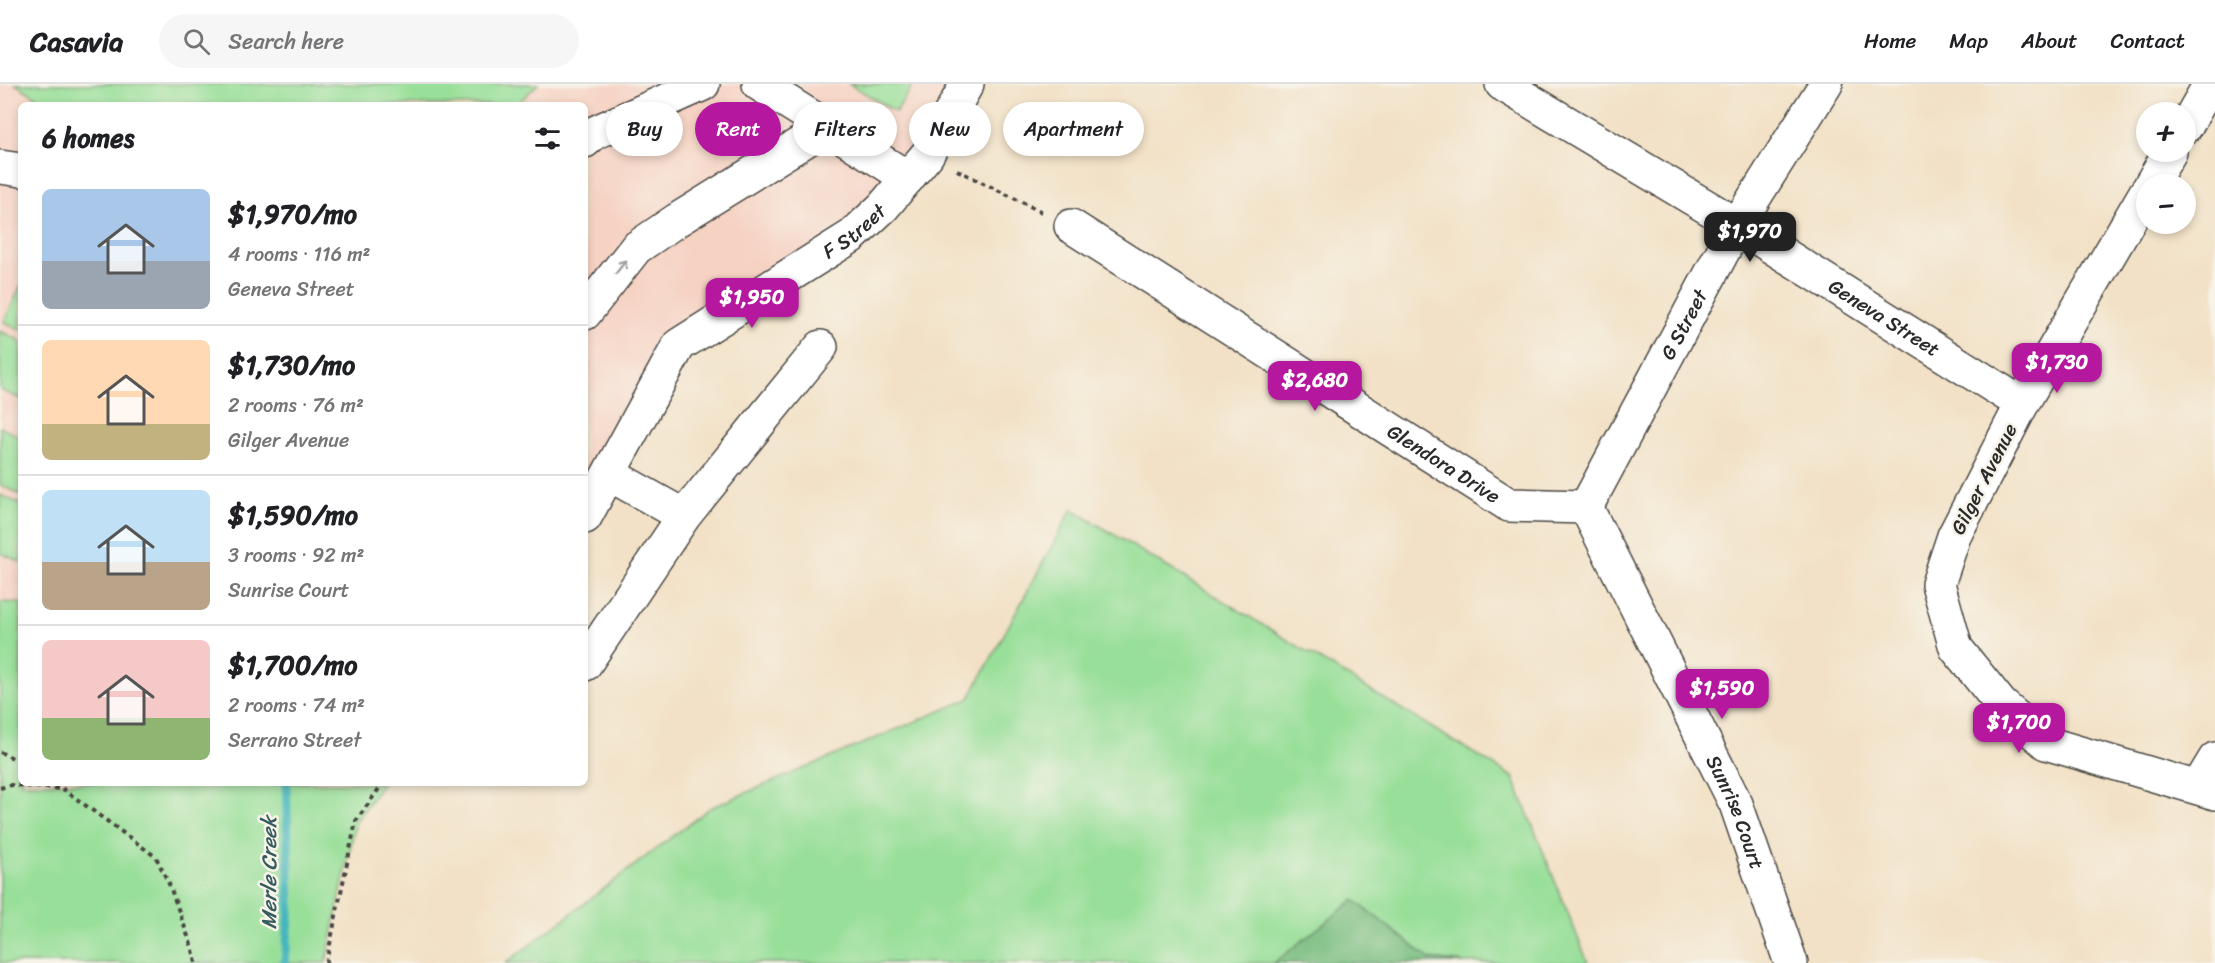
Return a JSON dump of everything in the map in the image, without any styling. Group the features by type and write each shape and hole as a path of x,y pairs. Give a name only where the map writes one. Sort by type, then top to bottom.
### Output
{"street":[{"path":"588,138 594,133 703,84"},
{"path":"759,84 793,106"},
{"name":"F Street","path":"588,512 679,345 852,236 883,207 918,166 967,84"},
{"name":"Geneva Street","path":"1502,84 1737,225 2022,404"},
{"name":"G Street","path":"1586,507 1737,225 1826,84"},
{"path":"2196,108 2210,84"},
{"path":"588,309 636,248 793,148"},
{"path":"895,156 918,166"},
{"path":"0,167 18,170"},
{"name":"Gilger Avenue","path":"2136,209 2022,404 1954,536 1938,584 1956,648 2001,704 2046,743 2206,790"},
{"name":"Glendora Drive","path":"1071,226 1509,506 1586,507"},
{"path":"588,660 684,516 821,347"},
{"path":"609,474 684,516"},
{"name":"Sunrise Court","path":"1586,507 1736,804 1791,963"},
{"path":"2206,790 2215,759"}],"path":[{"path":"918,166 1071,226"},
{"path":"0,752 18,761"},
{"path":"0,788 11,784 18,785"},
{"path":"32,786 63,789"},
{"path":"59,786 156,857 169,884 196,963"},
{"path":"326,963 356,821 381,786"}],"shaded area":[{"path":"0,84 966,84 954,102 909,102 909,156 917,156 883,207 679,345 588,512 588,102 18,102 18,603 0,602"}],"green space":[{"path":"15,84 538,84 519,102 45,102"},
{"path":"849,84 913,84 897,110 897,102 879,102"},
{"path":"18,292 18,329 4,322"},
{"path":"0,331 18,340 18,398 0,390"},
{"path":"0,427 18,436 18,494 0,485"},
{"path":"0,495 18,503 18,561 0,553"},
{"path":"1072,509 1513,777 1588,963 1465,963 1430,959 1354,900 1274,963 506,963 710,808 969,699"},
{"path":"0,602 18,603 18,786 381,786 356,821 326,963 0,963"},
{"path":"1354,900 1430,959 1465,963 1274,963"}],"waterway":[{"name":"Merle Creek","path":"285,963 290,906 286,786"}]}
